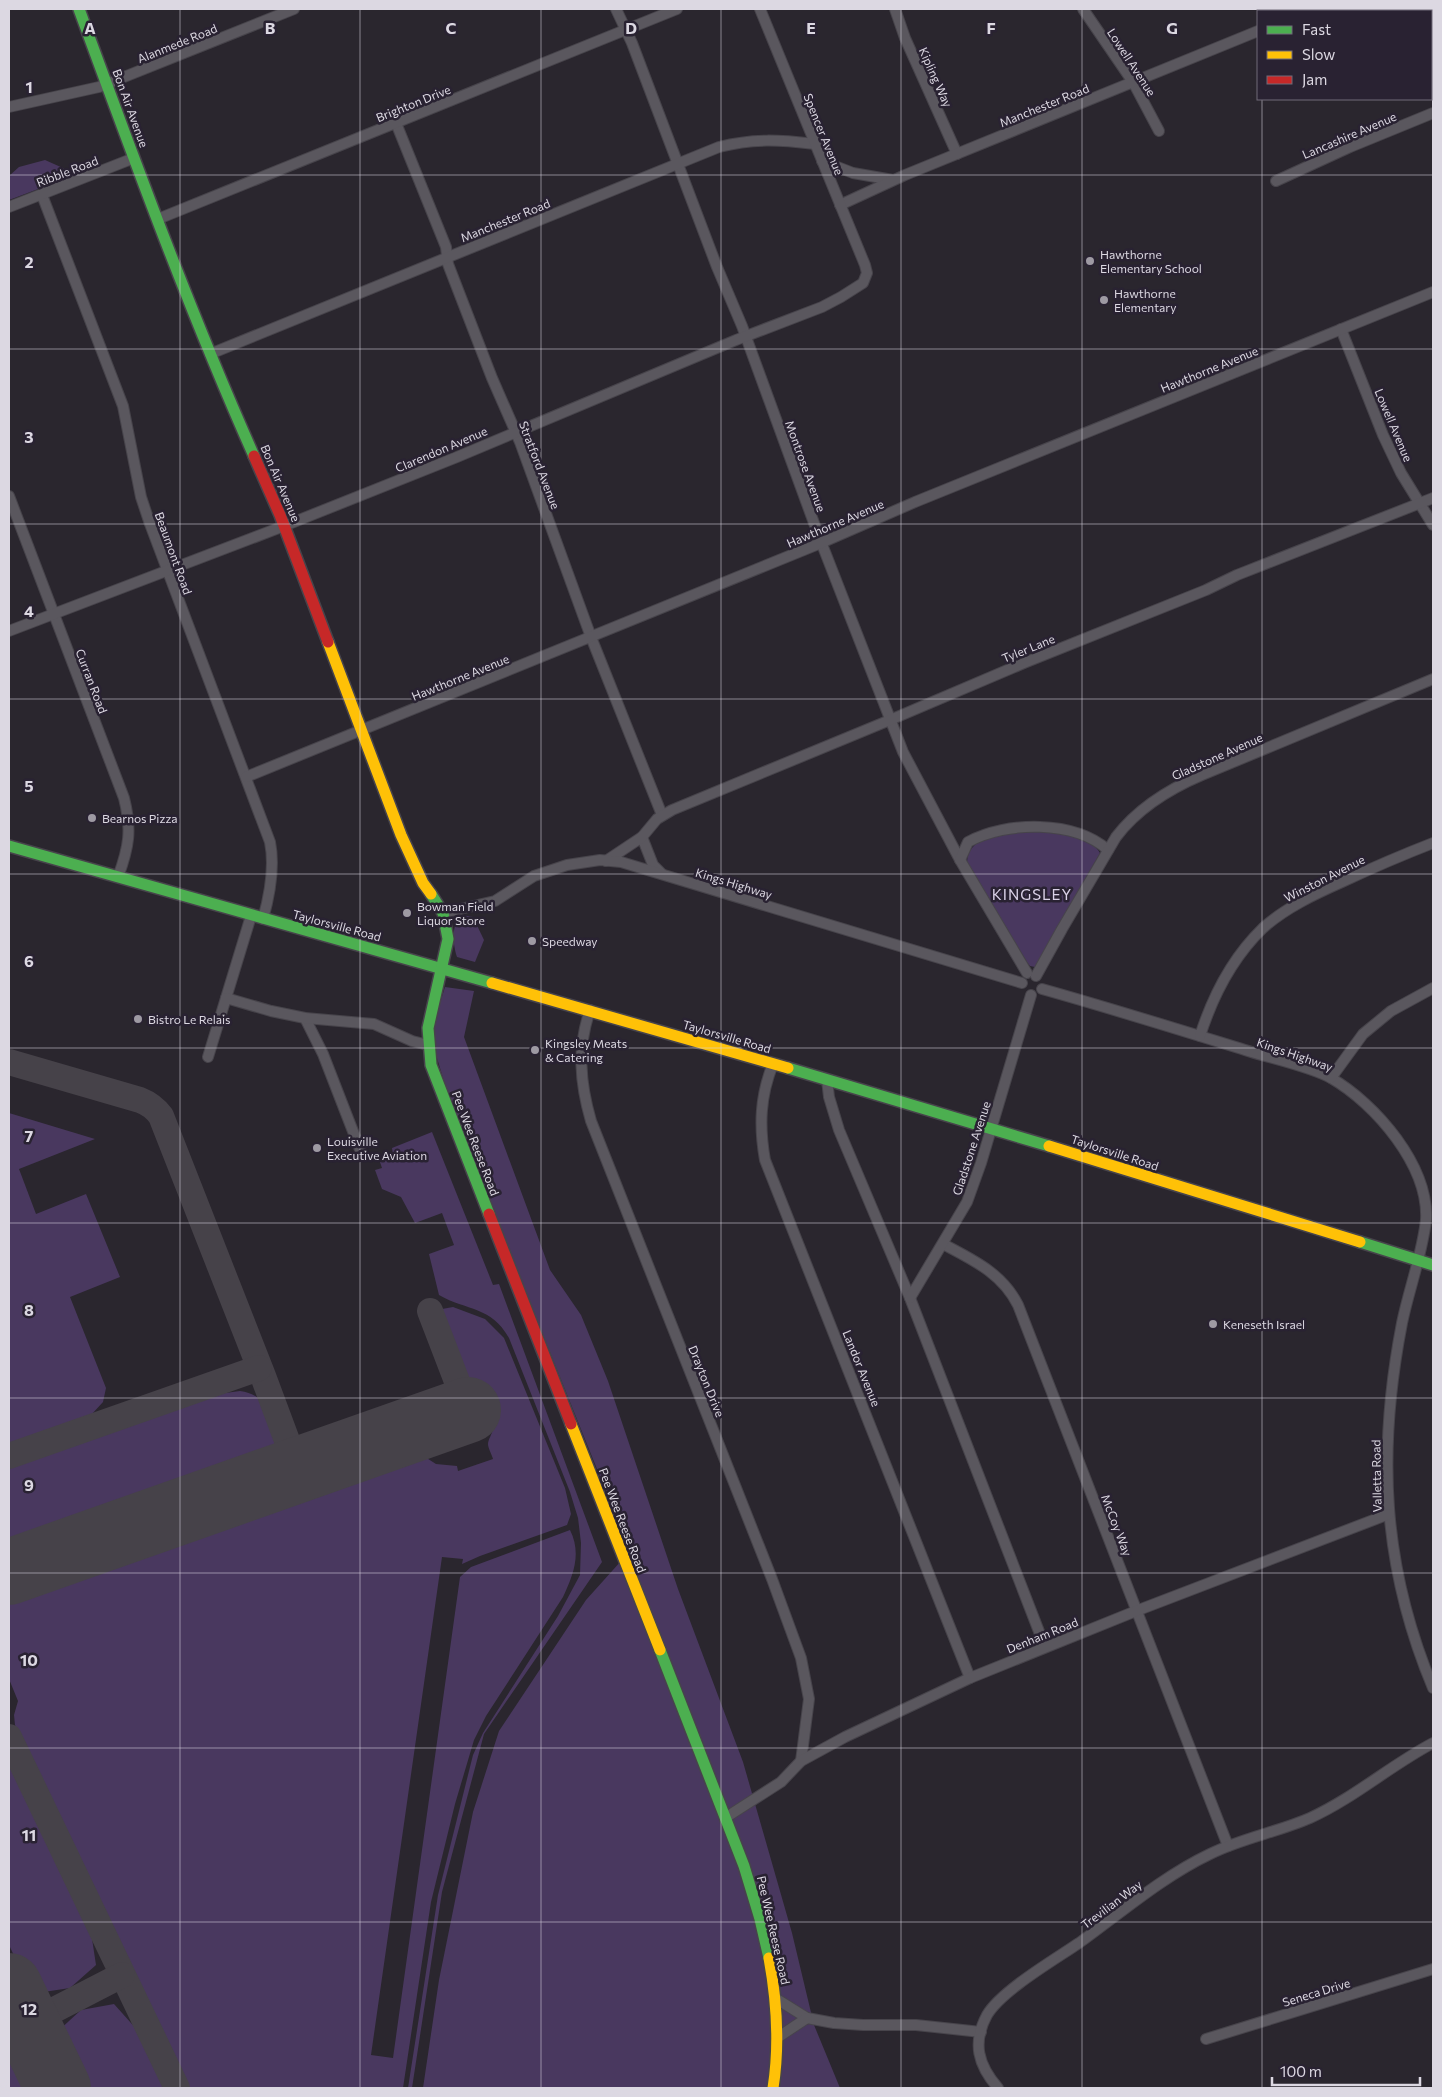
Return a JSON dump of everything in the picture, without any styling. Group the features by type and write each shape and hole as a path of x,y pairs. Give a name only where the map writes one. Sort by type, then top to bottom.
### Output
{"street":[{"name":"Bon Air Avenue","path":"79,9 210,354 229,402 274,499 361,731 418,872 443,913 448,939 441,968"},
{"name":"Alanmede Road","path":"9,106 107,85 294,9"},
{"name":"Montrose Avenue","path":"616,9 626,30 745,337 821,543 903,752 960,860 1042,989"},
{"name":"Brighton Drive","path":"158,219 677,9"},
{"name":"Spencer Avenue","path":"760,9 866,269"},
{"name":"Kipling Way","path":"895,9 905,38 957,154"},
{"name":"Lowell Avenue","path":"1083,9 1133,82 1159,131"},
{"name":"Manchester Road","path":"840,205 893,180 1257,31"},
{"name":"Lancashire Avenue","path":"1276,181 1350,147 1433,113"},
{"name":"Stratford Avenue","path":"396,123 446,248 447,258 492,378 515,432 591,637 662,815"},
{"name":"Manchester Road","path":"210,354 719,147 740,141 769,139 815,144"},
{"name":"Ribble Road","path":"9,207 134,158"},
{"path":"822,161 853,173 893,180"},
{"name":"Beaumont Road","path":"42,195 124,406 141,497 265,828 272,851 269,892 264,919"},
{"name":"Clarendon Avenue","path":"9,631 284,526 841,297 863,283 866,269"},
{"name":"Hawthorne Avenue","path":"246,777 821,543 914,502 1433,292"},
{"name":"Lowell Avenue","path":"1342,329 1383,435 1401,473 1433,525"},
{"name":"Curran Road","path":"9,496 124,798 130,832 128,848 118,877"},
{"name":"Tyler Lane","path":"606,861 642,837 656,819 662,815 1024,663 1433,498"},
{"name":"Gladstone Avenue","path":"1022,983 1024,976 1032,975 1125,825 1144,808 1183,783 1433,679"},
{"path":"960,860 968,842 986,833 1002,829 1036,827 1067,831 1096,841 1108,850"},
{"path":"947,836 968,842"},
{"path":"642,837 653,865 663,875"},
{"name":"Winston Avenue","path":"1200,1036 1212,1001 1222,981 1245,948 1264,928 1279,916 1312,896 1385,862 1433,843"},
{"name":"Taylorsville Road","path":"9,846 251,916 590,1010 992,1128 1433,1265"},
{"name":"Kings Highway","path":"443,913 495,901 522,882 550,870 582,862 621,862 1022,983"},
{"path":"208,1057 251,916"},
{"name":"Pee Wee Reese Road","path":"441,968 428,1028 430,1065 725,1818 754,1897 775,1998 777,2054 773,2088"},
{"path":"1022,983 1031,995 1040,994 1042,989"},
{"path":"1331,1078 1363,1034 1391,1011 1433,988"},
{"name":"Kings Highway","path":"1042,989 1200,1036 1331,1078 1374,1113 1395,1138 1416,1170 1423,1189 1427,1209 1424,1235 1418,1260"},
{"name":"Gladstone Avenue","path":"910,1298 967,1202 992,1128 1031,995"},
{"path":"226,998 271,1011 305,1018 374,1024 412,1041 428,1045"},
{"name":"Drayton Drive","path":"590,1010 584,1032 581,1057 583,1095 591,1121 801,1658 809,1699 801,1761"},
{"path":"305,1018 323,1054 361,1152"},
{"name":"Landor Avenue","path":"773,1064 764,1090 760,1115 766,1160 970,1678"},
{"path":"827,1080 829,1097 839,1130 910,1298 1045,1647"},
{"name":"McCoy Way","path":"943,1244 982,1265 996,1275 1014,1297 1228,1846"},
{"name":"Valletta Road","path":"1418,1260 1403,1321 1388,1412 1386,1472 1395,1565 1410,1628 1433,1688"},
{"name":"Denham Road","path":"725,1818 780,1782 801,1761 846,1737 970,1678 1136,1611 1389,1514"},
{"name":"Trevilian Way","path":"981,2032 987,2016 1009,1991 1164,1880 1194,1862 1228,1846 1310,1818 1334,1805 1412,1754 1433,1743"},
{"name":"Seneca Drive","path":"1206,2039 1433,1969"},
{"path":"775,1998 807,2018 856,2025 916,2025 981,2032 978,2049 985,2070 998,2088"},
{"path":"777,2038 807,2018"}],"shaded area":[{"path":"45,160 63,168 70,177 9,200 9,176 19,167"},
{"path":"1034,830 1080,839 1096,847 1100,853 1035,967 1030,966 1027,962 967,862 970,852 983,839"},
{"path":"462,915 473,917 484,940 475,962 457,957 456,954 454,928"},
{"path":"445,987 474,991 464,1037 550,1270 581,1315 608,1381 678,1589 743,1762 792,1933 814,2025 840,2088 423,2088 439,1980 473,1812 499,1731 586,1600 630,1551 454,1114 430,1035"},
{"path":"9,1113 95,1139 19,1169 36,1214 86,1194 120,1277 70,1297 106,1388 103,1402 91,1415 9,1444"},
{"path":"432,1132 493,1285 499,1284 602,1562 484,1734 442,1892 412,2088 408,2088 438,1895 473,1755 483,1733 558,1616 580,1575 581,1543 578,1518 570,1492 509,1338 494,1320 478,1310 439,1295 429,1254 454,1245 442,1213 415,1223 401,1197 382,1189 375,1170 382,1168 380,1162 393,1155 392,1148"},
{"path":"453,1307 485,1319 504,1338 565,1488 571,1514 567,1525 462,1564 463,1559 442,1557 371,2055 393,2058 460,1577 471,1567 570,1530 574,1539 576,1556 573,1572 563,1597 486,1716 474,1740 455,1804 431,1902 403,2088 187,2088 15,1725 14,1715 18,1701 9,1679 9,1594 414,1450 436,1464 457,1466 458,1471 493,1459 488,1444 494,1421 491,1406 478,1387 465,1378 442,1315 442,1309"},
{"path":"240,1391 250,1393 258,1398 266,1409 272,1424 275,1447 272,1456 263,1464 256,1469 9,1558 9,1468 218,1394"},
{"path":"9,1752 57,1852 91,1932 96,1965 70,1988 37,1993 26,1981 9,1945"},
{"path":"114,2004 139,2032 168,2088 78,2088 60,2050 57,2032 81,2010"},
{"path":"9,2023 40,2088 9,2088"}],"taxiway":[{"path":"9,1062 140,1100 152,1106 161,1116 298,1470"},
{"path":"430,1311 468,1410"},
{"path":"9,1456 259,1368"},
{"path":"9,1737 177,2088"},
{"path":"27,2024 122,1975"}],"runway":[{"path":"9,1572 468,1410"},
{"path":"9,1986 58,2088"}],"traffic: fast":[{"path":"79,9 141,178 207,346 254,456"},
{"path":"9,846 492,983"},
{"path":"431,894 443,913 448,939 428,1028 431,1065 489,1214"},
{"path":"788,1068 1049,1146"},
{"path":"1360,1242 1433,1265"},
{"path":"660,1650 744,1866 760,1919 769,1958"}],"traffic: slow":[{"path":"328,642 401,835 423,883 431,894"},
{"path":"492,983 788,1068"},
{"path":"1049,1146 1360,1242"},
{"path":"571,1424 660,1650"},
{"path":"769,1958 777,2023 773,2088"}],"traffic: jam":[{"path":"254,456 280,515 328,642"},
{"path":"489,1214 571,1424"}],"place":[{"name":"Hawthorne Elementary School","path":"1090,261"},
{"name":"Hawthorne Elementary","path":"1104,300"},
{"name":"Bearnos Pizza","path":"92,818"},
{"name":"Bowman Field Liquor Store","path":"407,913"},
{"name":"Speedway","path":"532,941"},
{"name":"Bistro Le Relais","path":"138,1019"},
{"name":"Kingsley Meats & Catering","path":"535,1050"},
{"name":"Louisville Executive Aviation","path":"317,1148"},
{"name":"Keneseth Israel","path":"1213,1324"}],"district":[{"name":"KINGSLEY","path":"1032,894"}]}
